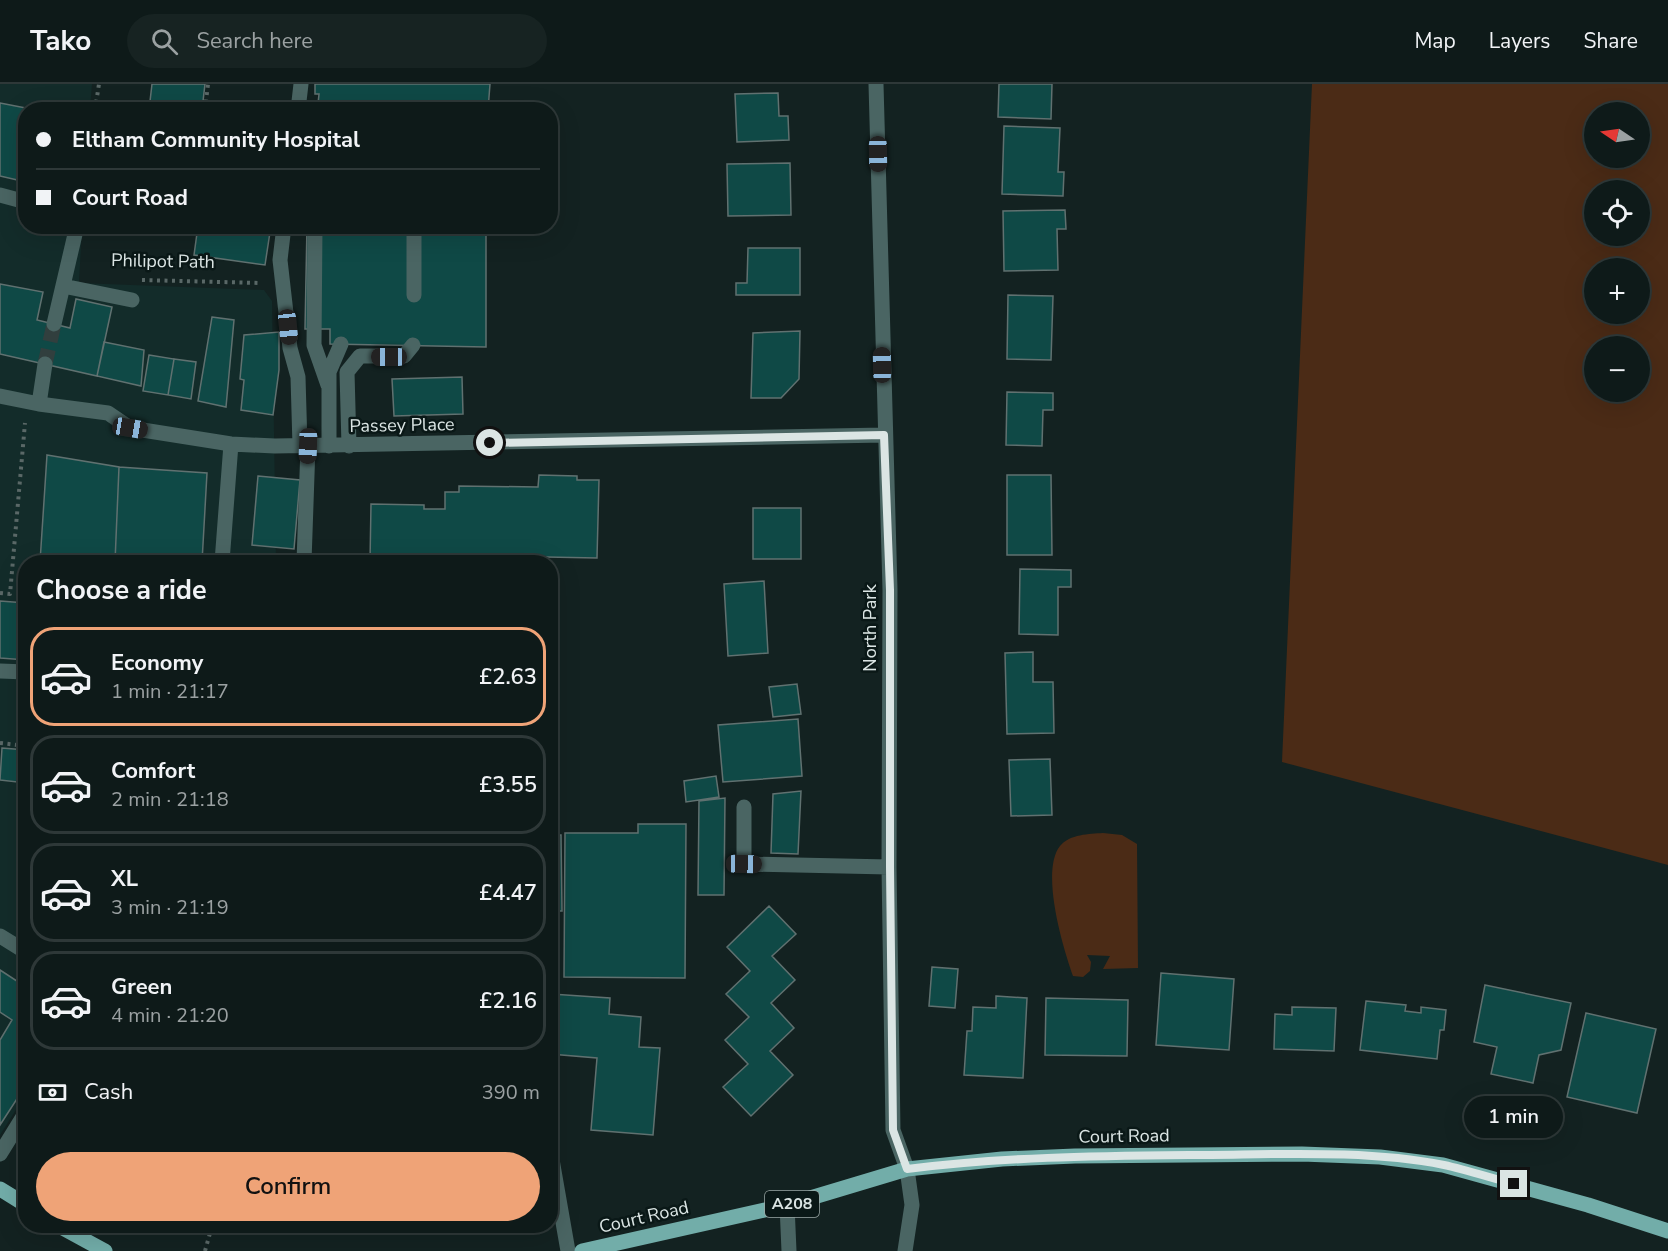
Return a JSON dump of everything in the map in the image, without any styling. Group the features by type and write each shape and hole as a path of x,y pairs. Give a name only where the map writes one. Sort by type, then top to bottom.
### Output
{"main road":[{"name":"Court Road","path":"582,1251 610,1248 787,1205 907,1169 982,1161 1074,1156 1302,1154 1380,1157 1443,1165 1668,1231"},
{"path":"0,1189 18,1200"},
{"path":"79,1233 105,1251"}],"street":[{"path":"299,102 301,84"},
{"name":"North Park","path":"876,84 890,590 893,1130 907,1169 912,1205 905,1251"},
{"path":"0,195 18,200"},
{"path":"54,324 75,234"},
{"path":"283,234 280,260 290,348 298,377 304,446 304,555"},
{"path":"315,234 314,345 328,385"},
{"path":"414,234 414,295"},
{"path":"63,286 132,300"},
{"path":"329,446 329,372 341,344"},
{"path":"349,446 347,372 360,356 404,356 413,345"},
{"path":"33,402 45,364"},
{"name":"Passey Place","path":"0,396 108,413 130,428 231,444 349,446 884,435"},
{"path":"223,555 231,444"},
{"path":"0,671 18,672"},
{"path":"744,807 744,864 890,867"},
{"path":"0,936 18,947"},
{"path":"0,1154 18,1125"},
{"path":"558,1194 568,1251"},
{"path":"787,1205 789,1251"}],"path":[{"path":"96,102 99,84"},
{"path":"207,102 208,84"},
{"name":"Philipot Path","path":"132,280 256,282 278,288 283,284"},
{"path":"0,593 10,594 33,402"},
{"path":"0,743 18,745"},
{"path":"205,1251 210,1233"}],"shaded area":[{"path":"0,84 92,84 91,102 18,102 18,234 82,234 79,283 264,290 272,301 276,555 18,555 18,1107 0,1135"},
{"path":"1312,84 1668,84 1668,865 1282,762"},
{"path":"1103,833 1122,835 1137,844 1138,968 1103,969 1110,956 1087,955 1091,962 1090,971 1083,977 1073,976 1055,910 1052,873 1054,858 1060,846 1069,839 1080,835"}],"building":[{"path":"152,84 205,84 203,102 150,102"},
{"path":"315,84 490,84 489,102 318,102 319,94 315,94"},
{"path":"999,84 1052,84 1051,119 998,117"},
{"path":"778,93 779,116 788,116 789,140 737,142 735,94"},
{"path":"0,103 18,106 18,180 0,176"},
{"path":"1004,126 1060,128 1058,172 1064,172 1063,196 1002,194"},
{"path":"790,163 791,215 728,216 727,164"},
{"path":"1065,210 1066,229 1057,229 1058,270 1004,271 1003,211"},
{"path":"197,234 270,234 265,265 194,255"},
{"path":"307,234 486,234 486,347 330,344 330,329 305,329"},
{"path":"748,248 800,248 800,295 736,295 736,283 747,283"},
{"path":"0,284 43,292 37,320 70,328 76,299 112,307 97,376 0,354"},
{"path":"1008,295 1053,296 1051,360 1007,359"},
{"path":"212,317 234,320 226,407 198,401"},
{"path":"800,331 799,379 781,398 751,398 753,333"},
{"path":"279,332 279,370 273,415 241,410 244,380 240,379 244,335"},
{"path":"104,342 144,350 141,386 97,376"},
{"path":"149,355 174,359 168,395 143,391"},
{"path":"174,359 196,362 191,399 168,395"},
{"path":"462,377 463,414 394,416 392,379"},
{"path":"1007,392 1053,393 1053,410 1043,410 1042,446 1006,445"},
{"path":"47,455 119,467 115,555 40,555"},
{"path":"119,467 207,473 202,555 115,555"},
{"path":"539,475 577,476 577,480 599,480 597,558 558,557 558,555 370,555 371,504 424,505 424,509 445,509 445,492 459,492 459,486 538,487"},
{"path":"1007,475 1051,475 1052,555 1007,555"},
{"path":"258,476 300,480 294,549 252,545"},
{"path":"753,508 801,508 801,559 753,559"},
{"path":"1020,569 1071,570 1071,587 1058,587 1058,635 1019,634"},
{"path":"764,581 768,653 728,656 724,584"},
{"path":"0,601 18,602 18,659 0,658"},
{"path":"1033,652 1033,682 1053,682 1054,733 1007,734 1005,653"},
{"path":"797,684 801,714 773,717 769,687"},
{"path":"798,719 802,776 723,782 718,725"},
{"path":"2,748 18,749 18,782 0,780"},
{"path":"1050,759 1052,815 1011,816 1009,760"},
{"path":"716,776 719,797 686,802 684,781"},
{"path":"801,791 798,854 771,853 773,794"},
{"path":"725,798 724,895 698,895 699,801"},
{"path":"638,824 686,824 685,978 564,977 565,833 638,833"},
{"path":"558,835 561,835 562,911 558,911"},
{"path":"769,906 796,934 772,956 795,980 771,1003 794,1028 770,1051 793,1075 751,1116 723,1087 748,1064 725,1040 749,1017 726,994 750,971 727,947"},
{"path":"932,967 958,969 955,1008 929,1006"},
{"path":"0,970 18,982 18,1097 0,1125 0,1040 12,1020 0,1012"},
{"path":"1161,973 1234,979 1229,1050 1156,1045"},
{"path":"1485,985 1571,1003 1561,1050 1539,1055 1533,1083 1491,1074 1497,1047 1474,1042"},
{"path":"558,994 610,998 609,1014 641,1017 639,1047 660,1048 653,1135 591,1130 597,1058 558,1055"},
{"path":"996,996 1027,998 1023,1078 964,1075 967,1031 972,1031 973,1007 996,1008"},
{"path":"1046,998 1128,1000 1127,1056 1045,1055"},
{"path":"1366,1001 1406,1005 1405,1011 1421,1013 1421,1007 1446,1010 1444,1030 1440,1030 1437,1059 1360,1050"},
{"path":"1292,1007 1336,1008 1334,1051 1274,1049 1275,1014 1292,1015"},
{"path":"1586,1013 1656,1029 1637,1113 1567,1097"}],"tunnel":[{"path":"45,364 54,324"}],"route":[{"path":"490,443 884,435 890,590 893,1130 907,1169 1002,1159 1302,1154 1380,1157 1443,1165 1514,1184"}]}
